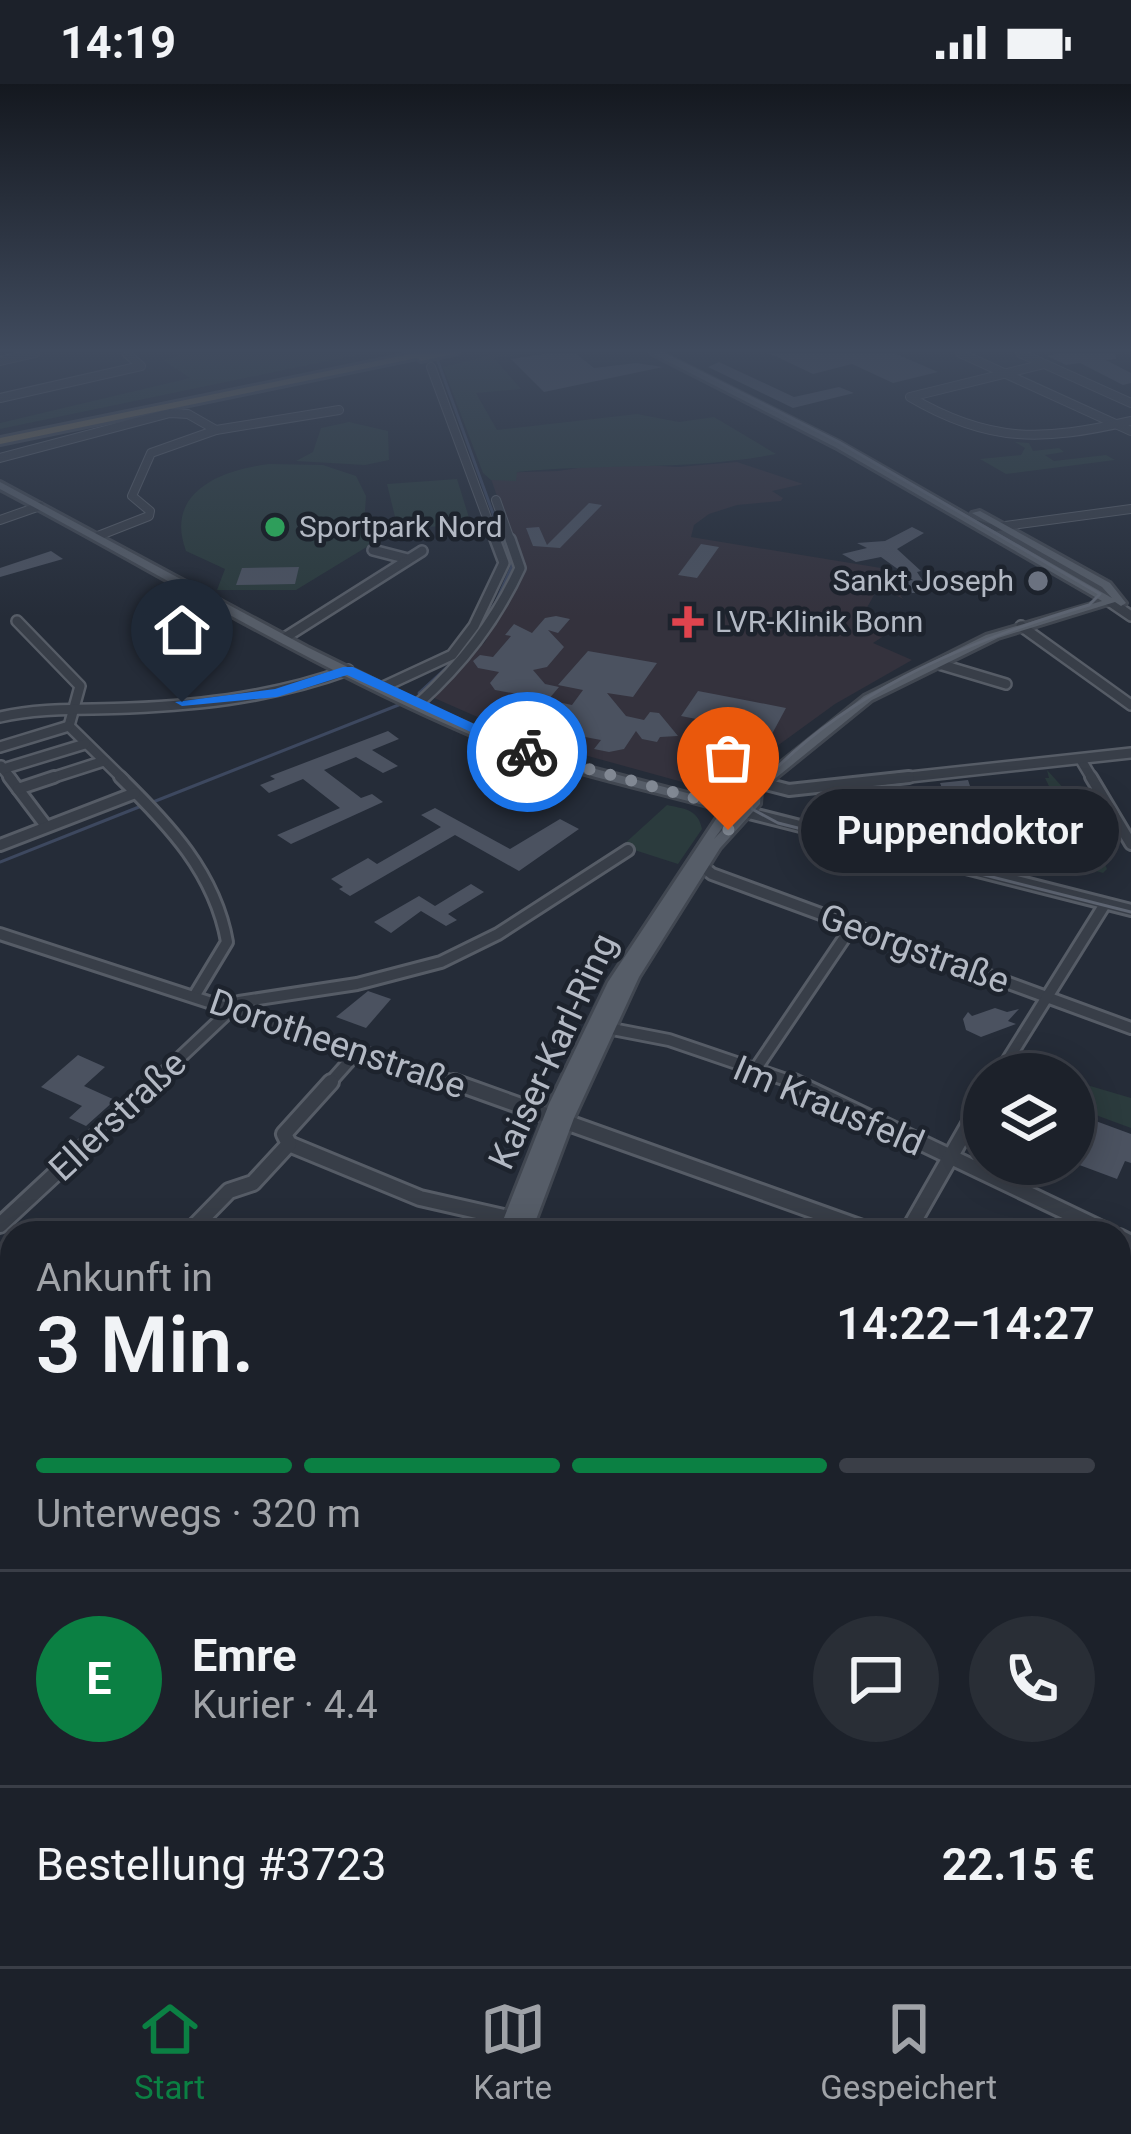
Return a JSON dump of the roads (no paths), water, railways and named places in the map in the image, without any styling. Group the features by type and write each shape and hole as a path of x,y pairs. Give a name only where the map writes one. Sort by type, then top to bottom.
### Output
{"main road":[{"path":"829,441 989,526 1078,582 1123,600"},
{"path":"833,441 1123,600"},
{"path":"0,485 418,704 535,754 732,815"},
{"path":"1078,582 1091,605"},
{"name":"Kaiser-Karl-Ring","path":"517,1221 615,982 732,815 754,804 759,786 842,716 935,656 1091,605 1123,600"},
{"name":"Kaiser-Karl-Ring","path":"901,679 994,636"},
{"path":"689,798 759,786"},
{"name":"Kaiser-Karl-Ring","path":"560,1116 650,946 732,815"}],"street":[{"path":"0,458 65,441"},
{"path":"98,536 149,516 150,511 132,496 148,458 185,441"},
{"path":"383,687 452,655 474,626 504,563 458,441"},
{"path":"418,704 491,629 520,568 496,500"},
{"path":"0,520 40,506"},
{"path":"989,526 1131,509"},
{"path":"374,550 409,559"},
{"path":"286,637 422,551"},
{"path":"17,621 80,686 69,726"},
{"path":"1021,626 1131,705"},
{"path":"319,682 330,670 329,660"},
{"path":"939,664 1006,684"},
{"path":"0,717 34,708 277,693 348,670"},
{"path":"319,682 364,678"},
{"path":"69,726 143,801 199,868 227,933 225,951 195,995"},
{"path":"0,747 69,726"},
{"path":"46,826 1,767 85,744"},
{"path":"759,786 811,788 1131,753"},
{"path":"1081,760 1131,844"},
{"path":"17,789 104,761"},
{"path":"0,844 46,826 143,801"},
{"path":"732,815 769,818 1131,910"},
{"path":"732,815 769,818"},
{"path":"232,1007 246,999 334,988 440,962 498,934 628,850"},
{"name":"Georgstraße","path":"702,866 712,874 1131,1028"},
{"path":"1013,1053 1105,904"},
{"path":"755,1070 853,925"},
{"name":"Dorotheenstraße","path":"0,934 560,1116 844,1221"},
{"name":"Ellerstraße","path":"4,1221 232,1007"},
{"name":"Im Krausfeld","path":"607,1028 667,1040 820,1094 1085,1221"},
{"path":"360,1049 284,1134 289,1144 420,1198 492,1221"},
{"path":"913,1221 963,1132"},
{"path":"200,1221 229,1191 253,1184 289,1144"}],"waterway":[{"path":"463,650 496,602 512,566 467,441"},
{"path":"419,693 457,658"},
{"path":"153,802 401,704"},
{"path":"0,862 144,805"}],"tram line":[{"path":"837,441 1100,594 1089,605 949,655 862,701 784,761 749,797 752,809 778,823 1131,912"}],"place":[{"name":"Sportpark Nord","path":"275,527"},
{"name":"Sankt Joseph","path":"1038,581"},
{"name":"LVR-Klinik Bonn","path":"688,622"},
{"name":"Puppendoktor","path":"728,830"}]}
